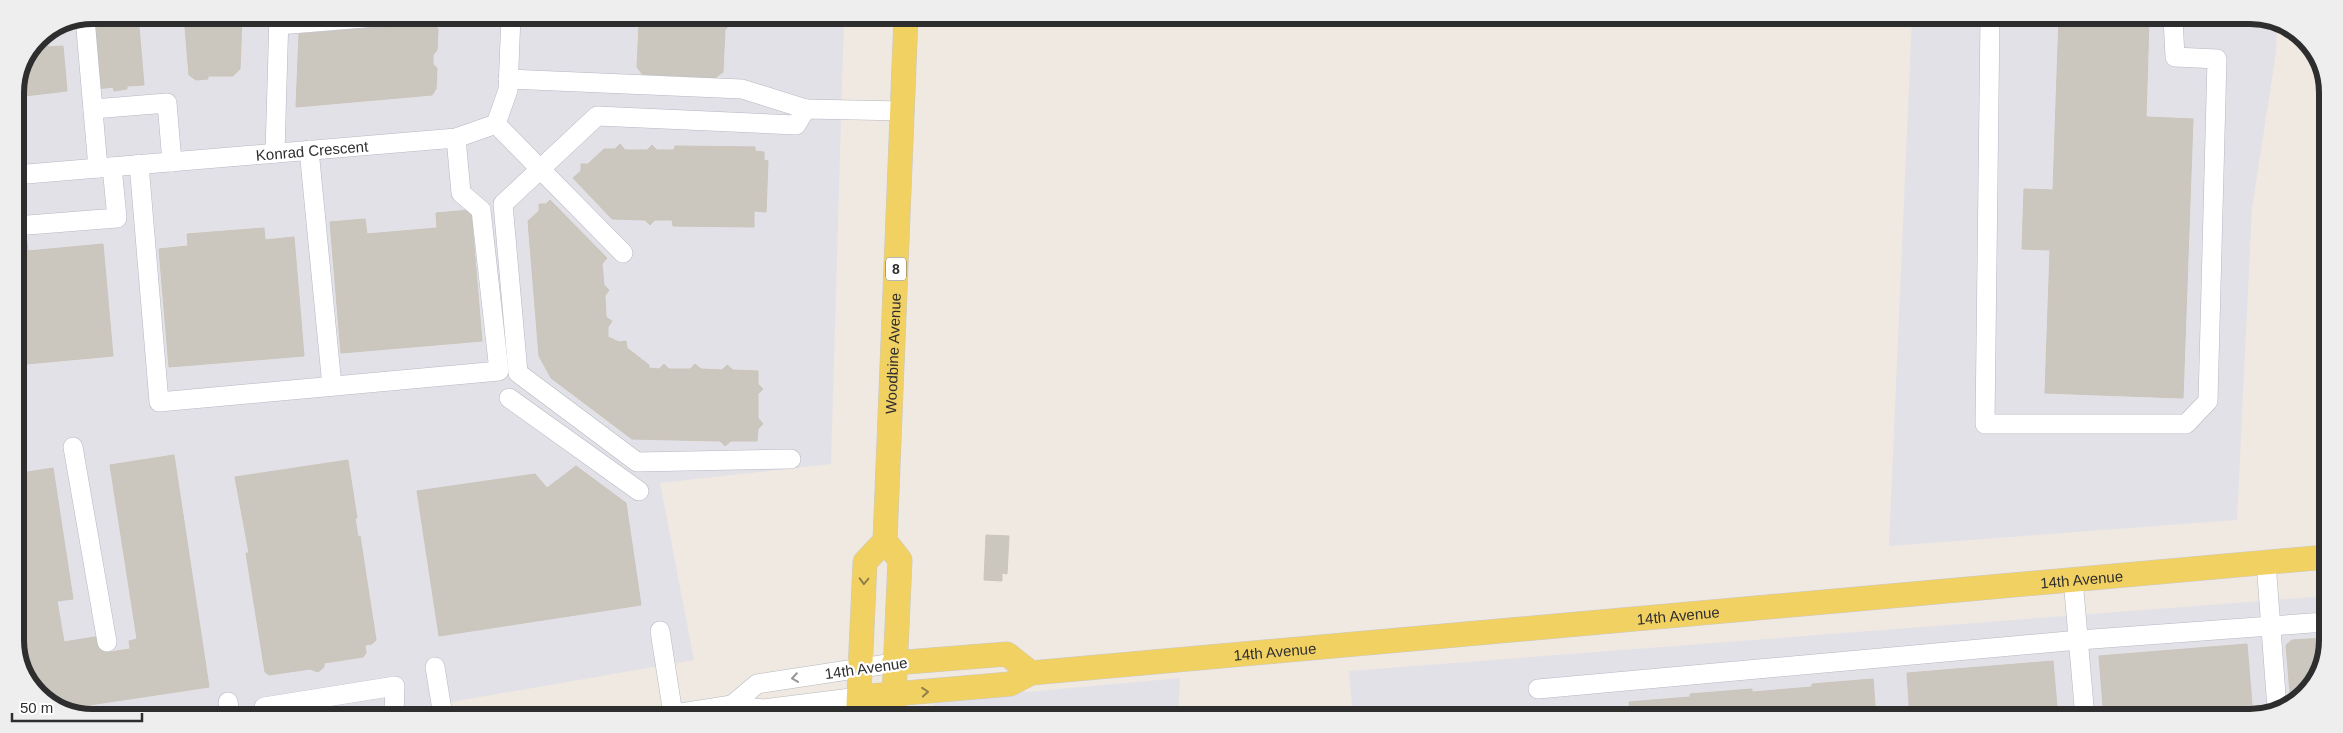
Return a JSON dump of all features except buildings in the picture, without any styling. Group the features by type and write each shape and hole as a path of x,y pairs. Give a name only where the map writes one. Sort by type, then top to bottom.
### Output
{"main road":[{"name":"Woodbine Avenue","path":"885,541 906,24"},
{"path":"858,707 864,562 885,541 900,560 894,663 894,705"},
{"name":"14th Avenue","path":"858,707 894,705 1010,684 1031,673 2319,558"},
{"name":"14th Avenue","path":"894,663 1007,654 1031,673"}],"street":[{"path":"86,24 99,168"},
{"path":"276,153 279,24"},
{"path":"511,24 508,90 496,124 623,253"},
{"path":"1990,24 1985,424 2186,424 2208,400 2217,59 2175,57 2173,24"},
{"path":"24,225 117,218 99,168 76,26"},
{"path":"508,79 742,89 806,109 903,111"},
{"path":"93,109 167,102 172,162"},
{"path":"791,459 637,462 518,373 502,204 597,116 796,125 806,109"},
{"name":"Konrad Crescent","path":"24,174 456,138 496,124"},
{"path":"139,164 159,402 499,371 481,210 461,193 456,138"},
{"path":"309,150 332,386"},
{"path":"509,398 639,491"},
{"path":"73,447 107,642"},
{"path":"2266,562 2277,704"},
{"path":"2074,579 2084,709"},
{"path":"1538,689 2079,640 2319,622"},
{"path":"660,631 666,709"},
{"name":"14th Avenue","path":"732,705 757,684 894,663"},
{"path":"435,667 442,709"},
{"path":"264,709 395,686 394,709"},
{"name":"14th Avenue","path":"706,709 732,705 762,709 858,707"}],"shaded area":[{"path":"92,24 844,24 831,464 660,483 694,660 410,709 83,709 66,704 47,692 29,667 24,645 24,92 29,66 35,54 44,44 54,35 66,29"},
{"path":"1912,24 2260,24 2277,29 2276,53 2252,208 2237,520 1889,546"},
{"path":"2319,597 2319,650 2308,679 2285,700 2273,706 2260,709 1352,709 1349,671"},
{"path":"1180,678 1178,709 929,709 939,700"}]}
